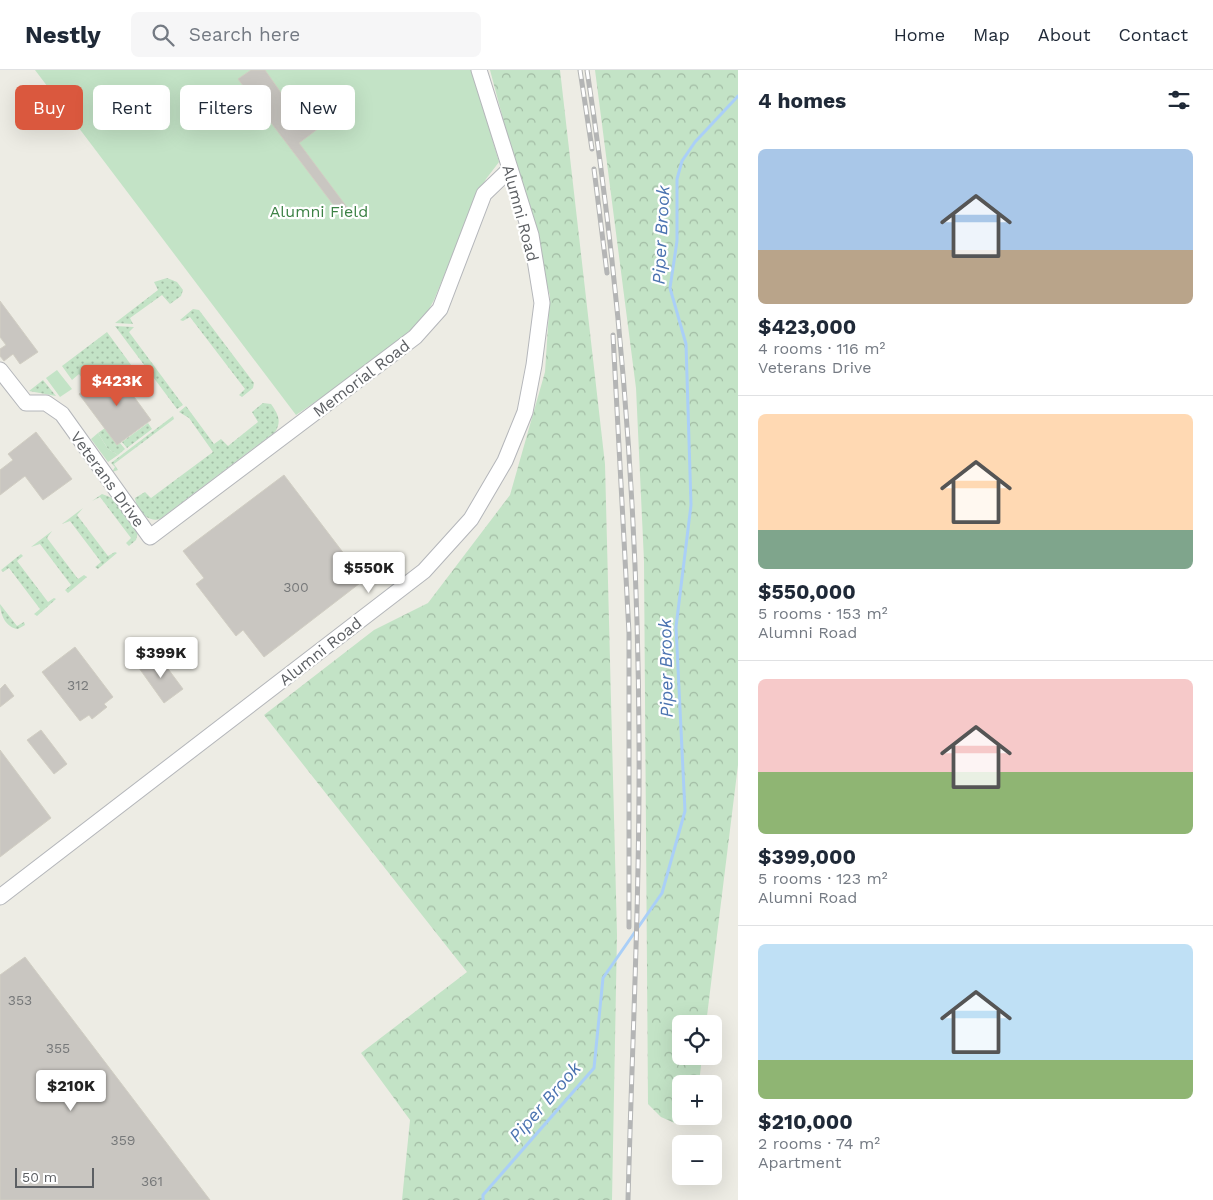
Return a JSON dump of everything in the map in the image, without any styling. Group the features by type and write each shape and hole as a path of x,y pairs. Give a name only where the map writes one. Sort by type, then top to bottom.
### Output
{"street":[{"name":"Alumni Road","path":"0,898 424,571 471,519 505,461 525,412 534,365 542,303 530,235 479,70"},
{"name":"Memorial Road","path":"150,537 415,337 430,322 440,309 449,288 484,194 510,169"},
{"name":"Veterans Drive","path":"0,370 26,403 46,403 62,414 150,537"}],"green space":[{"name":"Alumni Field","path":"35,70 472,70 499,162 486,179 474,203 434,300 423,320 356,374 296,415 80,130 83,130 83,85 46,85"},
{"path":"490,70 560,70 605,464 617,935 612,1200 402,1200 410,1120 361,1053 467,972 264,715 374,630 428,603 510,495 545,372 550,296"},
{"path":"595,70 738,70 738,765 707,1015 672,1015 672,1065 701,1065 700,1075 672,1075 672,1122 661,1117 648,1104 644,561 636,388"},
{"path":"167,278 177,282 183,290 181,296 170,304 162,295 130,318 133,324 115,323 158,290 154,282"},
{"path":"193,309 199,310 254,383 253,388 242,397 239,395 245,389 190,317 183,321 180,320"},
{"path":"115,326 134,327 129,332 183,405 177,409"},
{"path":"107,332 137,373 132,377 125,369 93,393 79,374 72,380 62,366"},
{"path":"57,370 72,389 60,397 46,378"},
{"path":"43,380 56,396 29,391"},
{"path":"263,403 271,404 277,414 279,421 275,432 160,519 151,519 140,511 135,498 145,492 151,498 213,452 189,418 179,412 186,406 214,444 221,439 228,446 258,422 252,412"},
{"path":"173,416 174,419 114,464 118,470 112,472 115,467 111,463"},
{"path":"148,423 152,429 127,448 122,442"},
{"path":"105,428 117,445 120,443 125,449 118,455 108,449 98,433"},
{"path":"98,433 108,449 118,455 108,462 91,439"},
{"path":"102,494 115,499 138,532 136,540 129,546 126,543 131,538 100,497 92,501"},
{"path":"83,508 77,515 108,556 115,552 117,553 98,569 95,567 101,562 70,521 62,524"},
{"path":"52,531 47,538 78,579 84,575 87,577 68,593 65,590 71,585 40,544 31,547"},
{"path":"21,554 23,556 17,561 48,602 54,598 56,599 37,616 34,614 40,609 9,568 3,572 1,570"},
{"path":"0,604 17,626 24,622 25,625 18,629 10,626 1,612"}],"building":[{"path":"251,70 265,70 281,93 281,130 316,130 299,143 349,210 341,215 271,123 271,85 243,85 238,79"},
{"path":"0,301 38,352 20,364 13,354 4,361 0,356 0,349 6,345 0,337"},
{"path":"126,369 140,388 132,394 151,420 117,445 79,394 89,387 93,393"},
{"path":"36,432 72,479 43,500 25,476 0,495 0,470 13,460 8,454"},
{"path":"284,475 364,580 264,657 243,630 236,636 196,584 204,578 183,551"},
{"path":"75,647 113,697 104,704 107,707 92,719 89,715 80,721 42,672"},
{"path":"157,654 183,689 164,703 139,668"},
{"path":"5,684 14,696 0,707 0,689"},
{"path":"41,730 67,764 54,774 27,740"},
{"path":"0,750 51,818 0,857"},
{"path":"25,957 210,1200 0,1200 0,975"}],"waterway":[{"name":"Piper Brook","path":"483,1200 483,1195 594,1068 603,978 662,893 685,811 676,627 691,505 686,344 670,288 677,241 677,179 682,161 695,142 738,96"}],"railway":[{"path":"580,70 592,149"},
{"path":"587,70 599,153 618,320 631,487 635,571 638,655 639,797 628,1200"},
{"path":"594,169 607,273"},
{"path":"613,335 629,633 629,927"}]}
